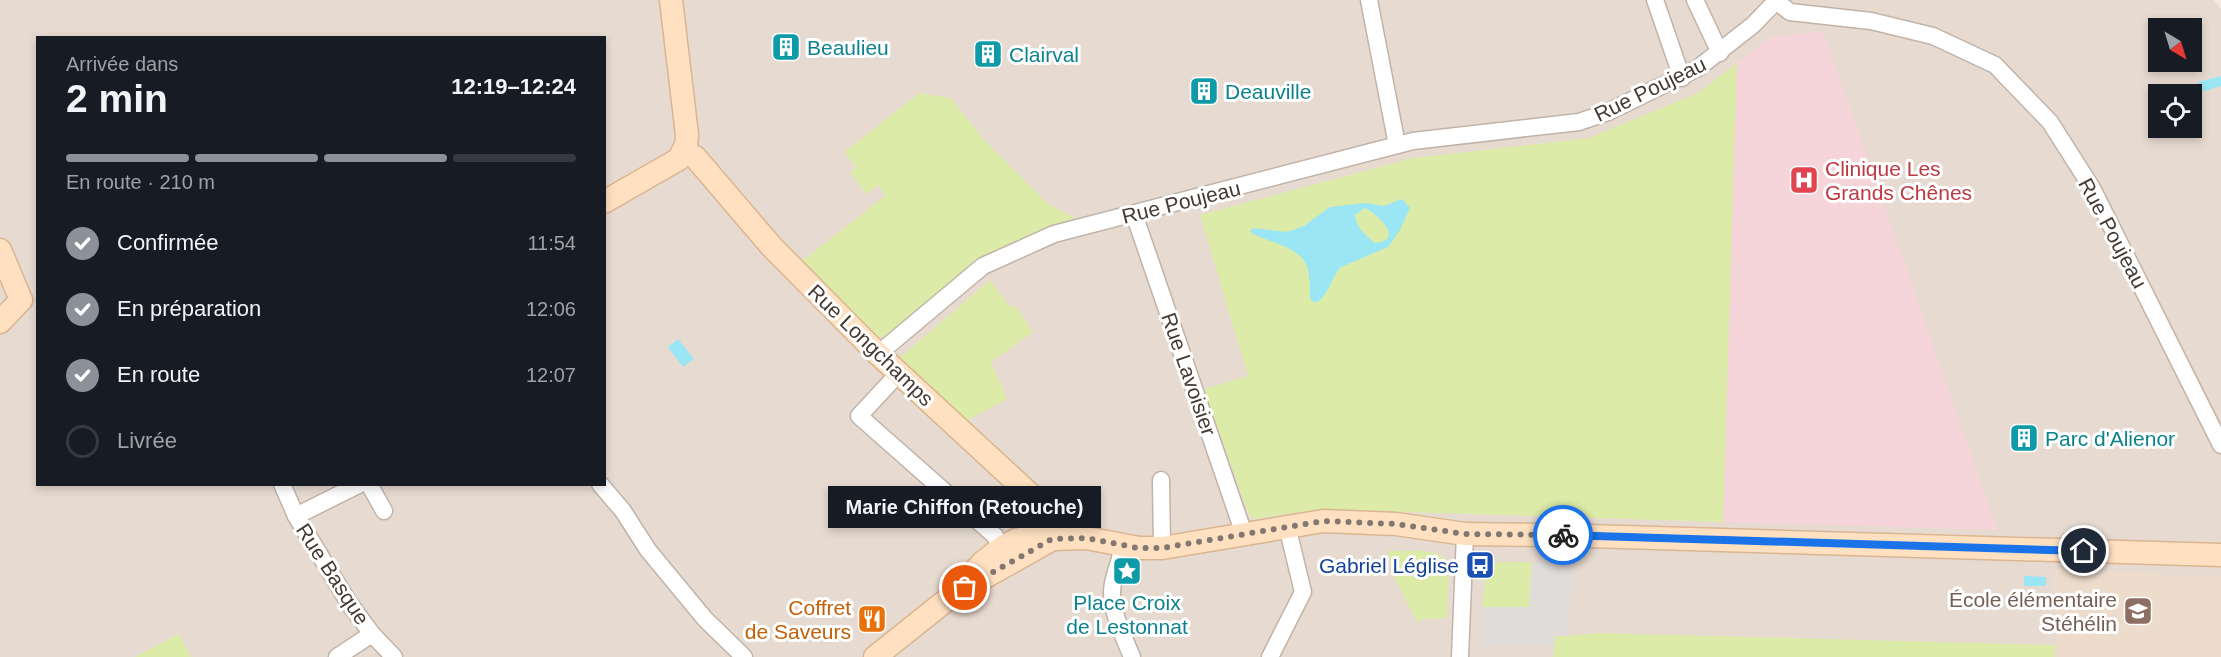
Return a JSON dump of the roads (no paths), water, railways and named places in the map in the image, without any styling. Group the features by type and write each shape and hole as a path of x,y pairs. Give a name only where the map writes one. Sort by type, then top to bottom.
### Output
{"street":[{"path":"606,201 679,159 684,152 687,135 671,0"},
{"path":"1369,0 1397,145"},
{"path":"1655,0 1682,78"},
{"path":"1695,0 1720,53"},
{"name":"Rue Poujeau","path":"878,354 983,266 1054,234 1413,141 1579,123 1682,78 1720,53 1753,25 1777,0 1790,12 1871,21 1933,36 1995,65 2050,122 2092,188 2221,445"},
{"name":"Rue Longchamps","path":"684,152 695,157 772,247 898,374 1034,498 1047,515 1052,539"},
{"name":"Rue Lavoisier","path":"1134,214 1244,534"},
{"path":"0,250 29,305 0,322"},
{"path":"898,374 860,416 995,536 1001,548"},
{"path":"1161,480 1162,548"},
{"name":"Rue Basque","path":"283,486 296,516 349,603 372,634 394,657"},
{"path":"296,516 356,486"},
{"path":"370,486 384,511"},
{"path":"602,486 623,511 648,550 705,619 744,657"},
{"path":"954,594 982,562 1016,540 1032,536 1052,539 1086,538 1138,548 1162,548 1323,521 1396,524 1465,534 2221,555"},
{"path":"1270,657 1303,592 1287,526"},
{"path":"1460,657 1465,534"},
{"path":"875,657 954,594 1052,539"},
{"path":"1122,545 1122,556 1112,591 1119,622 1131,657"},
{"path":"338,657 372,634"}],"water":[{"path":"2221,76 2221,86 2202,92 2202,84 2198,82"},
{"path":"1402,199 1410,208 1400,230 1388,247 1341,267 1325,295 1317,302 1313,302 1310,298 1308,270 1299,255 1250,232 1253,228 1287,232 1304,226 1330,207 1365,203 1384,206","holes":["1365,208 1382,221 1389,232 1384,241 1375,243 1357,223 1355,215"]},
{"path":"678,339 694,359 683,367 668,347"},
{"path":"2024,576 2046,577 2046,586 2024,586"}],"place":[{"name":"Beaulieu","path":"786,47"},
{"name":"Clairval","path":"988,54"},
{"name":"Deauville","path":"1204,91"},
{"name":"Clinique Les Grands Chênes","path":"1804,180"},
{"name":"Parc d'Alienor","path":"2024,438"},
{"name":"Gabriel Léglise","path":"1480,565"},
{"name":"Place Croix de Lestonnat","path":"1127,571"},
{"name":"Marie Chiffon (Retouche)","path":"965,588"},
{"name":"École élémentaire Stéhélin","path":"2138,611"},
{"name":"Coffret de Saveurs","path":"872,619"}]}
